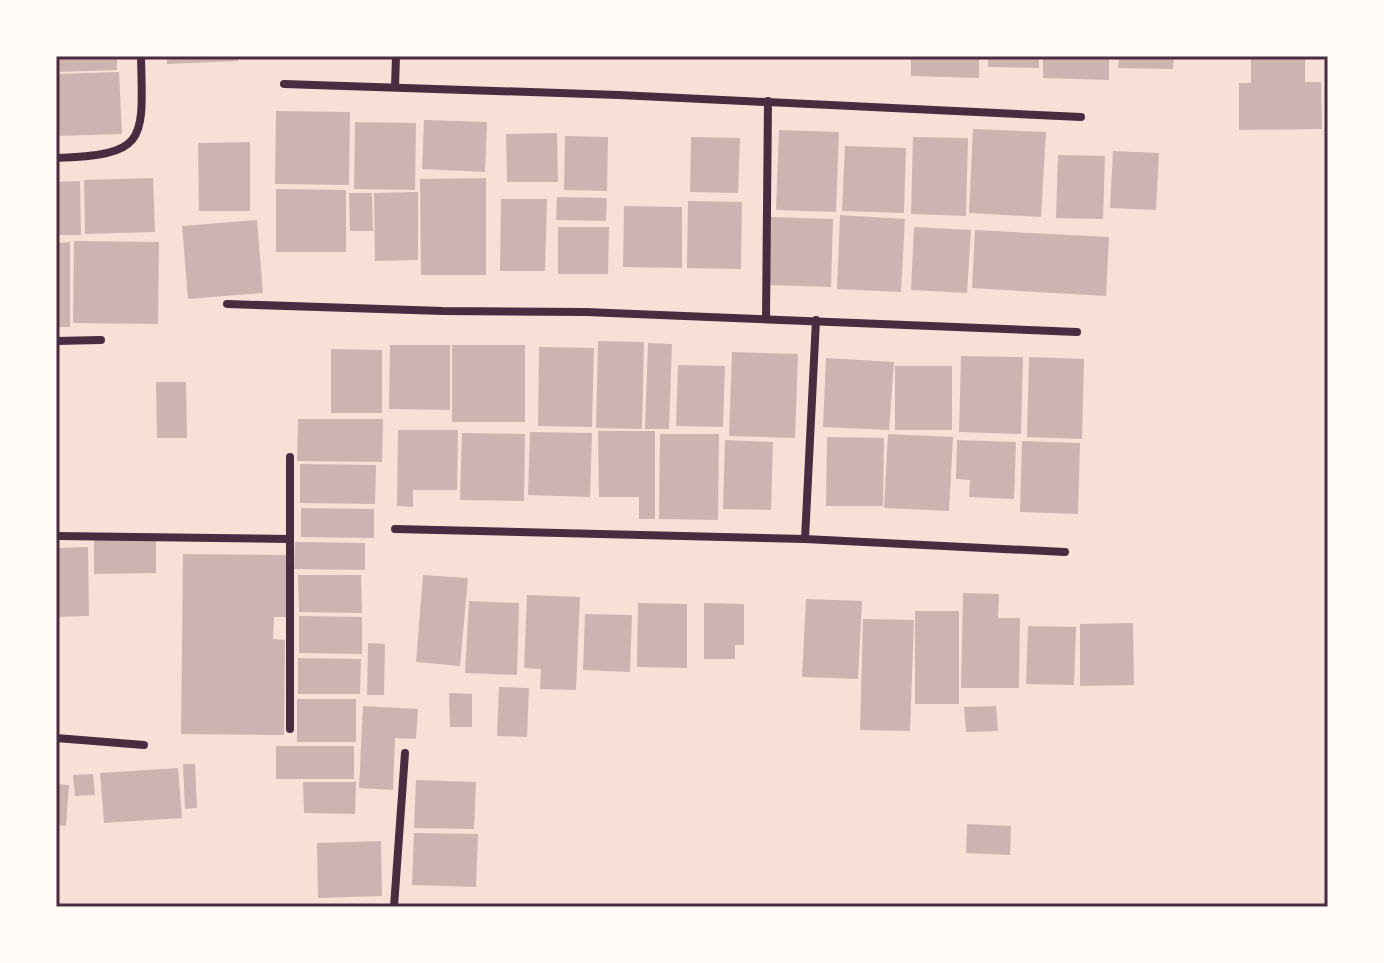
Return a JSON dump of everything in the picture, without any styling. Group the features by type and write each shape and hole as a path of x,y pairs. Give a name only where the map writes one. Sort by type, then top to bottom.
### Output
{"street":[{"path":"56,158 98,157 118,151 132,141 140,127 142,113 141,56"},
{"path":"395,87 396,56"},
{"path":"284,84 768,101 1081,117"},
{"path":"766,319 768,101"},
{"path":"227,304 586,312 1077,332"},
{"path":"805,539 816,320"},
{"path":"56,341 101,340"},
{"path":"290,457 290,729"},
{"path":"395,529 805,539 1065,552"},
{"path":"56,536 290,539"},
{"path":"56,738 144,745"},
{"path":"394,907 405,753"}],"building":[{"path":"56,56 117,56 117,70 56,72"},
{"path":"167,56 238,56 238,61 167,64"},
{"path":"911,56 979,56 979,78 911,76"},
{"path":"988,56 1039,56 1039,68 988,67"},
{"path":"1043,56 1109,56 1109,80 1043,78"},
{"path":"1119,56 1174,56 1173,69 1118,68"},
{"path":"1251,56 1305,56 1305,82 1321,82 1322,129 1239,130 1239,83 1251,83"},
{"path":"119,72 122,134 56,136 56,74"},
{"path":"276,111 350,112 349,185 275,184"},
{"path":"424,120 487,122 485,172 422,169"},
{"path":"355,122 416,123 415,190 354,189"},
{"path":"973,129 1046,132 1041,217 969,213"},
{"path":"779,130 839,132 836,212 776,210"},
{"path":"557,133 558,182 507,182 506,134"},
{"path":"565,136 608,137 607,191 564,190"},
{"path":"691,137 740,138 738,193 690,192"},
{"path":"913,137 968,138 966,216 911,214"},
{"path":"250,142 250,211 199,211 198,143"},
{"path":"845,146 906,148 904,213 842,211"},
{"path":"1113,151 1159,153 1156,210 1110,208"},
{"path":"1058,155 1105,156 1103,219 1056,218"},
{"path":"153,178 155,232 85,234 84,180"},
{"path":"486,178 486,275 421,275 420,179"},
{"path":"80,181 81,235 56,235 56,182"},
{"path":"276,189 346,190 346,252 276,252"},
{"path":"418,192 418,260 375,261 374,193"},
{"path":"349,193 372,193 373,231 350,231"},
{"path":"557,197 607,198 606,221 556,220"},
{"path":"501,199 547,199 545,271 500,271"},
{"path":"688,201 742,202 741,269 687,268"},
{"path":"624,206 682,207 682,268 623,267"},
{"path":"840,215 905,219 901,292 837,289"},
{"path":"771,217 833,219 831,287 768,285"},
{"path":"257,220 263,293 188,299 182,226"},
{"path":"558,227 609,227 608,274 558,274"},
{"path":"914,227 971,230 967,293 911,290"},
{"path":"975,230 1109,237 1106,296 972,288"},
{"path":"74,241 159,242 158,324 73,323"},
{"path":"70,242 70,327 56,327 56,243"},
{"path":"598,341 644,342 642,429 596,428"},
{"path":"648,343 672,344 669,429 645,429"},
{"path":"390,345 450,345 450,410 389,409"},
{"path":"452,345 525,345 525,422 452,422"},
{"path":"539,347 594,348 592,427 538,426"},
{"path":"331,349 382,350 382,413 331,413"},
{"path":"732,352 798,354 795,438 729,436"},
{"path":"961,356 1023,357 1021,434 959,432"},
{"path":"1029,357 1084,359 1082,439 1027,437"},
{"path":"826,358 894,362 889,430 823,427"},
{"path":"678,365 725,366 723,427 676,426"},
{"path":"895,366 952,366 952,430 895,430"},
{"path":"156,382 186,382 187,438 157,438"},
{"path":"298,419 383,419 382,462 297,461"},
{"path":"398,430 458,430 457,490 413,490 413,507 397,506"},
{"path":"598,431 655,431 655,519 639,519 639,497 599,497"},
{"path":"530,432 592,433 590,497 528,495"},
{"path":"462,433 525,434 524,501 460,500"},
{"path":"660,434 719,434 718,520 659,519"},
{"path":"888,434 953,437 949,511 884,508"},
{"path":"827,437 884,438 883,506 826,506"},
{"path":"725,440 773,442 771,510 723,509"},
{"path":"957,440 1016,442 1014,499 969,497 970,480 956,479"},
{"path":"1022,441 1080,443 1078,514 1020,512"},
{"path":"300,464 376,465 375,504 300,503"},
{"path":"301,508 374,509 374,538 301,537"},
{"path":"156,539 156,573 94,574 94,540"},
{"path":"295,542 365,543 365,570 294,569"},
{"path":"88,547 89,616 56,617 56,548"},
{"path":"183,554 289,555 288,617 274,617 273,639 285,640 284,735 181,734"},
{"path":"298,575 361,575 362,613 299,612"},
{"path":"423,575 468,578 460,666 416,662"},
{"path":"963,593 999,594 998,618 1020,618 1019,688 961,688"},
{"path":"527,595 580,597 576,690 540,689 541,669 524,668"},
{"path":"806,599 862,601 858,679 802,677"},
{"path":"469,601 519,603 517,675 465,673"},
{"path":"638,603 687,604 687,668 637,667"},
{"path":"704,603 744,604 744,645 735,645 735,659 704,659"},
{"path":"915,611 959,611 959,704 915,704"},
{"path":"585,614 632,615 630,672 583,670"},
{"path":"299,616 362,617 362,654 299,653"},
{"path":"863,619 914,620 910,731 860,730"},
{"path":"1133,623 1134,685 1080,686 1080,624"},
{"path":"1028,626 1076,627 1074,685 1026,684"},
{"path":"368,643 385,644 384,695 367,695"},
{"path":"298,658 361,659 360,694 298,694"},
{"path":"499,687 529,688 527,737 497,736"},
{"path":"449,693 472,694 472,727 450,727"},
{"path":"297,699 356,699 356,742 297,742"},
{"path":"363,706 418,709 416,739 395,738 393,790 359,788"},
{"path":"996,706 998,731 966,732 964,707"},
{"path":"276,746 354,746 354,779 276,779"},
{"path":"183,764 195,764 197,808 185,809"},
{"path":"178,768 182,818 104,823 100,773"},
{"path":"93,774 95,795 75,796 73,775"},
{"path":"416,780 476,782 474,829 414,828"},
{"path":"303,782 356,782 355,814 304,813"},
{"path":"56,784 69,785 66,826 56,825"},
{"path":"967,824 1011,826 1010,855 966,853"},
{"path":"414,833 478,834 476,887 412,885"},
{"path":"381,841 382,896 318,898 317,843"}]}
